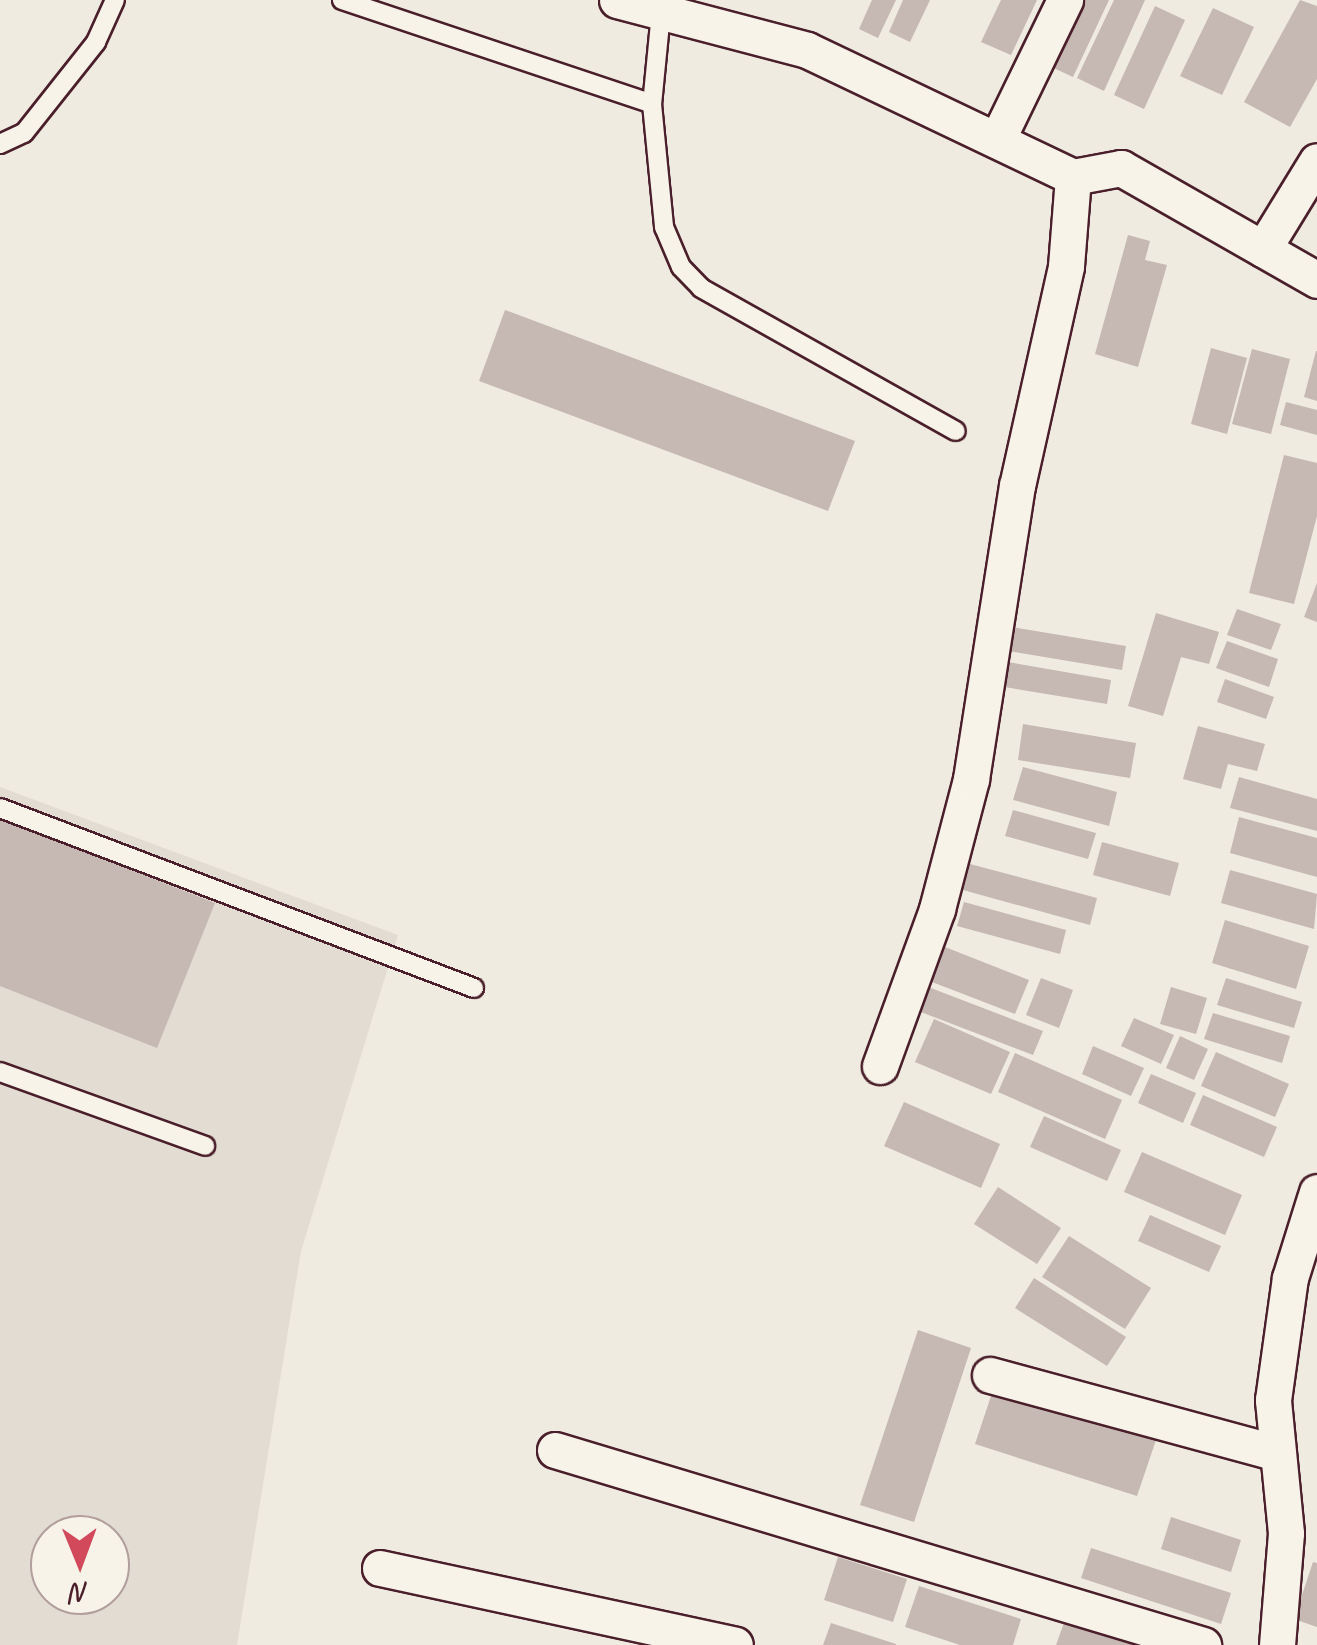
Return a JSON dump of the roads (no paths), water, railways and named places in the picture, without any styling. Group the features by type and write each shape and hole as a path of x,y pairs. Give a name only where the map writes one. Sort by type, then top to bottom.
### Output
{"street":[{"path":"617,0 807,50 1073,177 1121,168 1317,280"},
{"path":"998,140 1065,0"},
{"path":"1263,249 1317,160"},
{"path":"880,1066 967,795 1017,486 1066,266 1073,177"},
{"path":"1277,1645 1286,1533 1278,1453 1278,1346 1317,1192"},
{"path":"990,1375 1278,1453"},
{"path":"554,1450 1203,1645"},
{"path":"380,1568 735,1645"}],"lane":[{"path":"0,144 24,133 96,42 115,0"},
{"path":"342,0 652,104"},
{"path":"662,13 652,104 664,227 681,267 701,288 956,430"},
{"path":"0,808 474,988"},
{"path":"0,1072 205,1146"}]}
